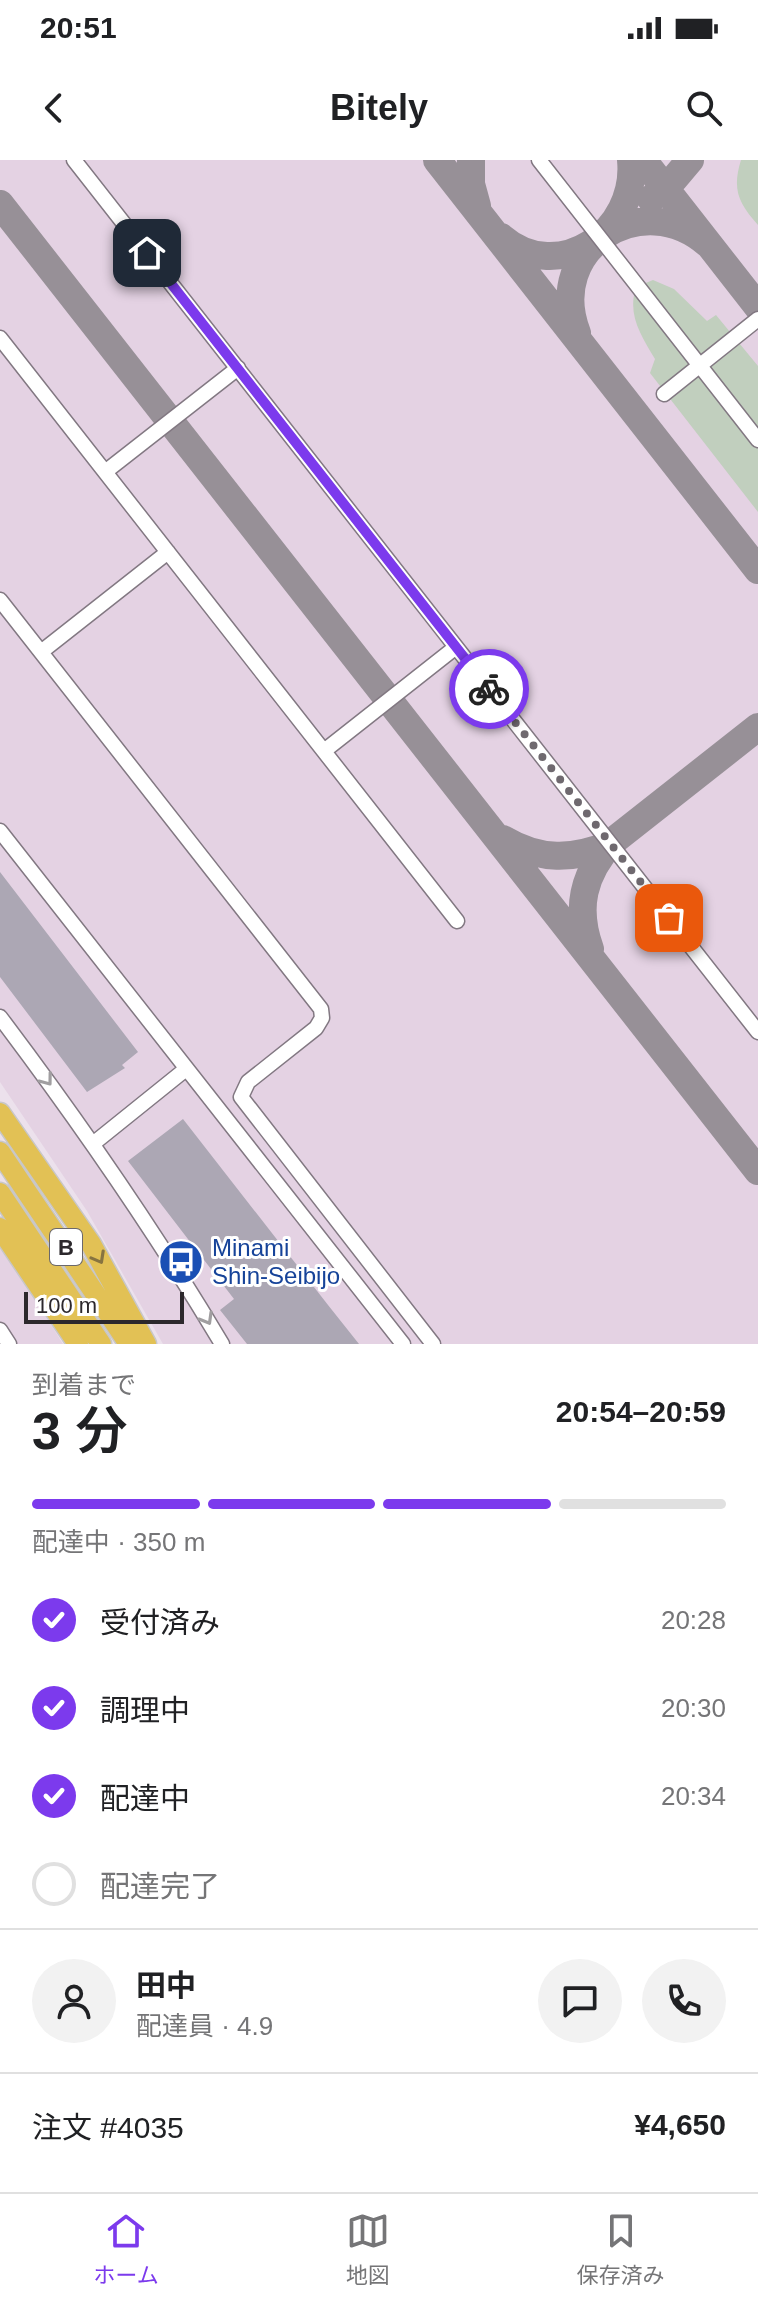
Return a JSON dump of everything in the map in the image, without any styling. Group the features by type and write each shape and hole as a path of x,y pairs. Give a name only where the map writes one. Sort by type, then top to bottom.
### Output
{"highway":[{"path":"0,1113 91,1244 146,1344"},
{"name":"B","path":"0,1152 129,1344"},
{"name":"B","path":"0,1193 101,1344"},
{"path":"0,1228 78,1344"}],"street":[{"path":"74,160 758,1032"},
{"path":"539,160 758,440"},
{"path":"664,394 758,319"},
{"path":"0,338 457,921"},
{"path":"105,472 238,368"},
{"path":"41,652 168,552"},
{"path":"0,600 321,1009 322,1018 316,1028 248,1082 241,1097 433,1344"},
{"path":"324,751 456,647"},
{"path":"0,831 403,1344"},
{"path":"0,1017 94,1143 175,1265 222,1344"},
{"path":"94,1143 186,1069"},
{"path":"0,1330 9,1344"}],"shaded area":[{"path":"0,160 758,160 758,1344 163,1344 87,1211 0,1082"},
{"path":"0,1243 38,1295 39,1305 63,1344 0,1344"}],"green space":[{"path":"741,160 758,160 758,225 741,202 737,188"},
{"path":"653,280 674,289 707,321 716,315 758,366 758,512 650,373 655,359 637,324 633,307 636,287"}],"building":[{"path":"0,872 138,1052 122,1065 125,1068 87,1092 0,977"},
{"path":"183,1119 359,1344 247,1344 220,1310 234,1299 128,1161"}],"taxiway":[{"path":"437,160 758,570"},
{"path":"471,160 471,184 477,206"},
{"path":"501,237 524,251 547,256 569,253 590,244 608,229 622,209 630,186 631,160"},
{"path":"643,160 758,307"},
{"path":"651,199 690,160"},
{"path":"0,204 758,1171"},
{"path":"577,333 570,302 574,275 587,252 605,235 629,224 655,221 682,228 708,244"},
{"path":"590,949 583,919 584,892 602,854 612,842 758,727"},
{"path":"503,839 530,851 557,856 583,853 611,844"}],"way so far":[{"path":"489,689 669,918"}],"place":[{"name":"Minami Shin-Seibijo","path":"181,1262"}],"route":[{"path":"147,253 489,689"}]}
